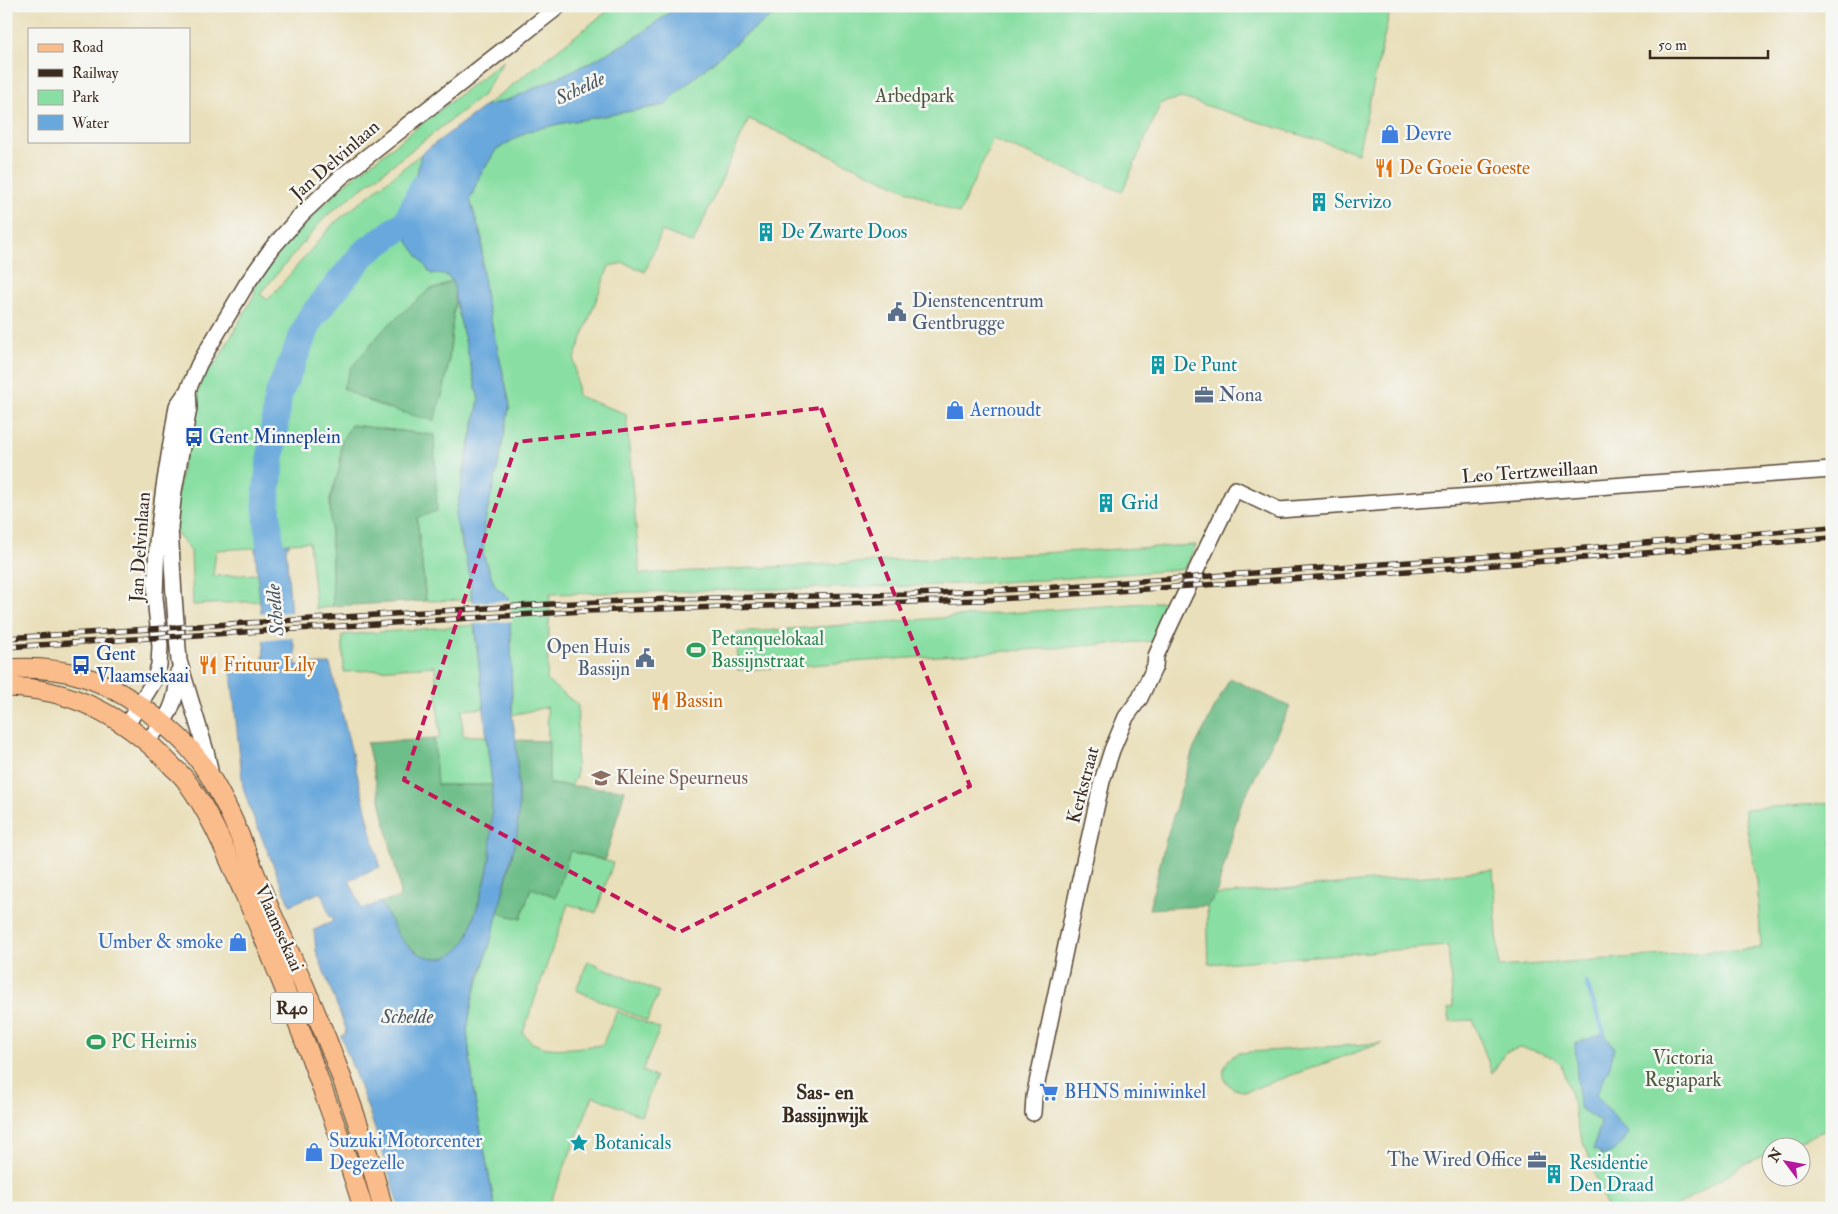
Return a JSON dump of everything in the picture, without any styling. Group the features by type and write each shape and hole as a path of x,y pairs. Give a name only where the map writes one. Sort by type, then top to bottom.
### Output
{"main road":[{"name":"R40","path":"6,669 54,670 100,681 163,723"},
{"name":"R40","path":"6,686 30,687 68,696 91,706 126,726 146,742"},
{"name":"Vlaamsekaai","path":"163,723 189,748 211,778 236,826 332,1052 373,1171 383,1208"},
{"name":"Vlaamsekaai","path":"146,742 160,753 187,781 212,822 257,920 283,983 352,1169 364,1208"}],"street":[{"name":"Jan Delvinlaan","path":"126,726 154,681 159,665 160,646 155,597 157,542 177,406 188,390 199,364 246,285 272,248 302,214 341,176 559,6"},
{"name":"Jan Delvinlaan","path":"146,742 163,723 174,705 178,682 178,651 170,527 174,491 189,408 188,390"},
{"name":"Leo Tertzweillaan","path":"1235,489 1279,510 1832,470"},
{"name":"Kerkstraat","path":"1033,1114 1034,1097 1079,884 1102,781 1112,750 1126,717 1140,698 1155,666 1156,656 1167,631 1235,489"},
{"name":"Jan Delvinlaan","path":"178,651 184,685 207,755 211,778"}],"highlighted area":[{"path":"821,408 970,786 680,932 404,780 517,442"}],"green space":[{"path":"614,6 678,6 635,38 591,62 511,99 485,106"},
{"name":"Arbedpark","path":"786,6 1391,6 1358,153 1182,98 1161,103 1122,192 993,139 959,214 749,119 693,243 662,231 645,272 624,263 609,266 574,359 578,396 626,414 639,574 1196,545 1185,568 1178,570 1042,580 913,586 550,594 547,681 578,705 576,777 571,786 549,784 547,707 512,715 511,638 508,597 495,586 483,554 484,525 510,404 486,299 482,266 482,239 470,200 479,177 496,150 528,131 666,105 677,92 744,36"},
{"path":"504,60 483,95 326,216 260,294 268,300 333,224 421,154 407,222 431,273 442,274 452,280 440,287 430,289 343,387 385,408 436,410 448,370 455,298 479,400 463,473 458,532 469,571 471,600 426,601 417,518 434,435 351,425 341,443 340,466 330,500 333,606 316,609 309,542 216,550 213,576 258,574 261,601 193,605 191,551 176,532 177,496 193,407 204,374 218,360 254,295 255,286 279,253 308,220 346,183"},
{"path":"452,280 455,286 455,298 450,351 444,388 435,421 377,404 343,388 351,368 385,328 430,289 440,287"},
{"path":"351,425 434,435 437,511 417,518 426,601 333,606 330,500 340,466 341,442"},
{"path":"1172,601 1154,641 738,670 737,633"},
{"path":"474,625 484,708 462,710 463,736 486,736 492,785 436,785 434,739 440,738 435,666 344,672 342,635"},
{"path":"1230,678 1290,707 1240,807 1216,895 1207,906 1149,909 1165,843 1193,750"},
{"path":"434,739 437,785 492,785 491,849 488,868 470,933 463,945 455,953 435,958 424,956 414,951 405,943 397,933 381,902 400,898 399,883 367,743"},
{"path":"516,740 549,741 549,784 625,790 605,860 570,851 556,897 531,888 521,919 498,913 512,857 519,806"},
{"name":"Victoria Regiapark","path":"1832,803 1832,1128 1810,1137 1760,1136 1760,1157 1745,1164 1673,1208 1607,1208 1577,1125 1573,1102 1561,1065 1553,1057 1520,1048 1506,1052 1492,1073 1473,1020 1450,1021 1448,1008 1453,1007 1448,946 1209,964 1207,906 1216,895 1493,870 1499,967 1761,948 1757,881 1745,809"},
{"path":"570,851 613,863 596,913 568,904 523,1033 530,1041 541,1047 568,1048 602,1045 617,1011 660,1029 642,1071 656,1077 641,1116 593,1096 548,1208 495,1208 475,1100 467,1031 473,996 480,978 498,913 521,919 531,888"},
{"path":"588,961 659,992 647,1021 576,990"},
{"path":"1382,1043 1247,1091 1231,1087 1224,1076 1226,1064 1238,1053"}],"water":[{"name":"Schelde","path":"678,6 786,6 744,36 677,92 666,105 528,131 496,150 479,177 470,200 482,239 482,266 486,299 510,404 484,525 483,554 495,586 508,597 511,638 512,715 516,740 519,807 517,835 492,937 473,996 467,1031 475,1100 495,1208 400,1208 370,1114 341,1036 345,1034 346,1029 316,951 314,930 332,922 332,916 330,917 321,892 290,905 250,809 243,787 231,672 263,669 265,667 263,663 264,646 255,548 289,543 289,546 286,546 293,644 295,645 295,665 330,664 380,867 349,880 359,905 363,909 381,902 397,933 414,951 434,958 445,957 454,953 462,945 469,933 486,879 490,857 492,785 469,571 455,517 479,400 452,282 443,274 431,274 408,242 407,222 421,154 485,106 511,99 591,62 635,38"},
{"path":"1604,1033 1614,1048 1610,1066 1596,1095 1628,1133 1618,1148 1601,1156 1600,1152 1593,1150 1601,1122 1579,1108 1575,1044"}],"pier":[{"path":"511,600 512,621 472,624 469,603"},
{"path":"293,612 295,638 261,640 259,614"},
{"path":"356,1083 378,1139 399,1208 398,1208"}],"waterway":[{"name":"Schelde","path":"273,582 266,499 278,396 310,319 363,254 407,222 423,187"},
{"path":"1586,982 1604,1033"}],"railway":[{"path":"6,638 552,604 672,599 914,594 1043,588 1481,557 1832,527"},
{"path":"6,647 584,611 983,600 1482,566 1832,538"}],"place":[{"name":"Devre","path":"1390,134"},
{"name":"De Goeie Goeste","path":"1384,168"},
{"name":"Servizo","path":"1319,202"},
{"name":"De Zwarte Doos","path":"766,232"},
{"name":"Dienstencentrum Gentbrugge","path":"897,312"},
{"name":"De Punt","path":"1158,365"},
{"name":"Nona","path":"1204,395"},
{"name":"Aernoudt","path":"955,410"},
{"name":"Gent Minneplein","path":"194,437"},
{"name":"Grid","path":"1106,503"},
{"name":"Petanquelokaal Bassijnstraat","path":"696,650"},
{"name":"Open Huis Bassijn","path":"645,658"},
{"name":"Gent Vlaamsekaai","path":"81,665"},
{"name":"Frituur Lily","path":"208,665"},
{"name":"Bassin","path":"660,701"},
{"name":"Kleine Speurneus","path":"601,778"},
{"name":"Umber & smoke","path":"238,942"},
{"name":"PC Heirnis","path":"96,1042"},
{"name":"BHNS miniwinkel","path":"1049,1092"},
{"name":"Botanicals","path":"579,1143"},
{"name":"Suzuki Motorcenter Degezelle","path":"314,1152"},
{"name":"The Wired Office","path":"1537,1160"},
{"name":"Residentie Den Draad","path":"1554,1174"}],"district":[{"name":"Sas- en Bassijnwijk","path":"825,1104"}]}
